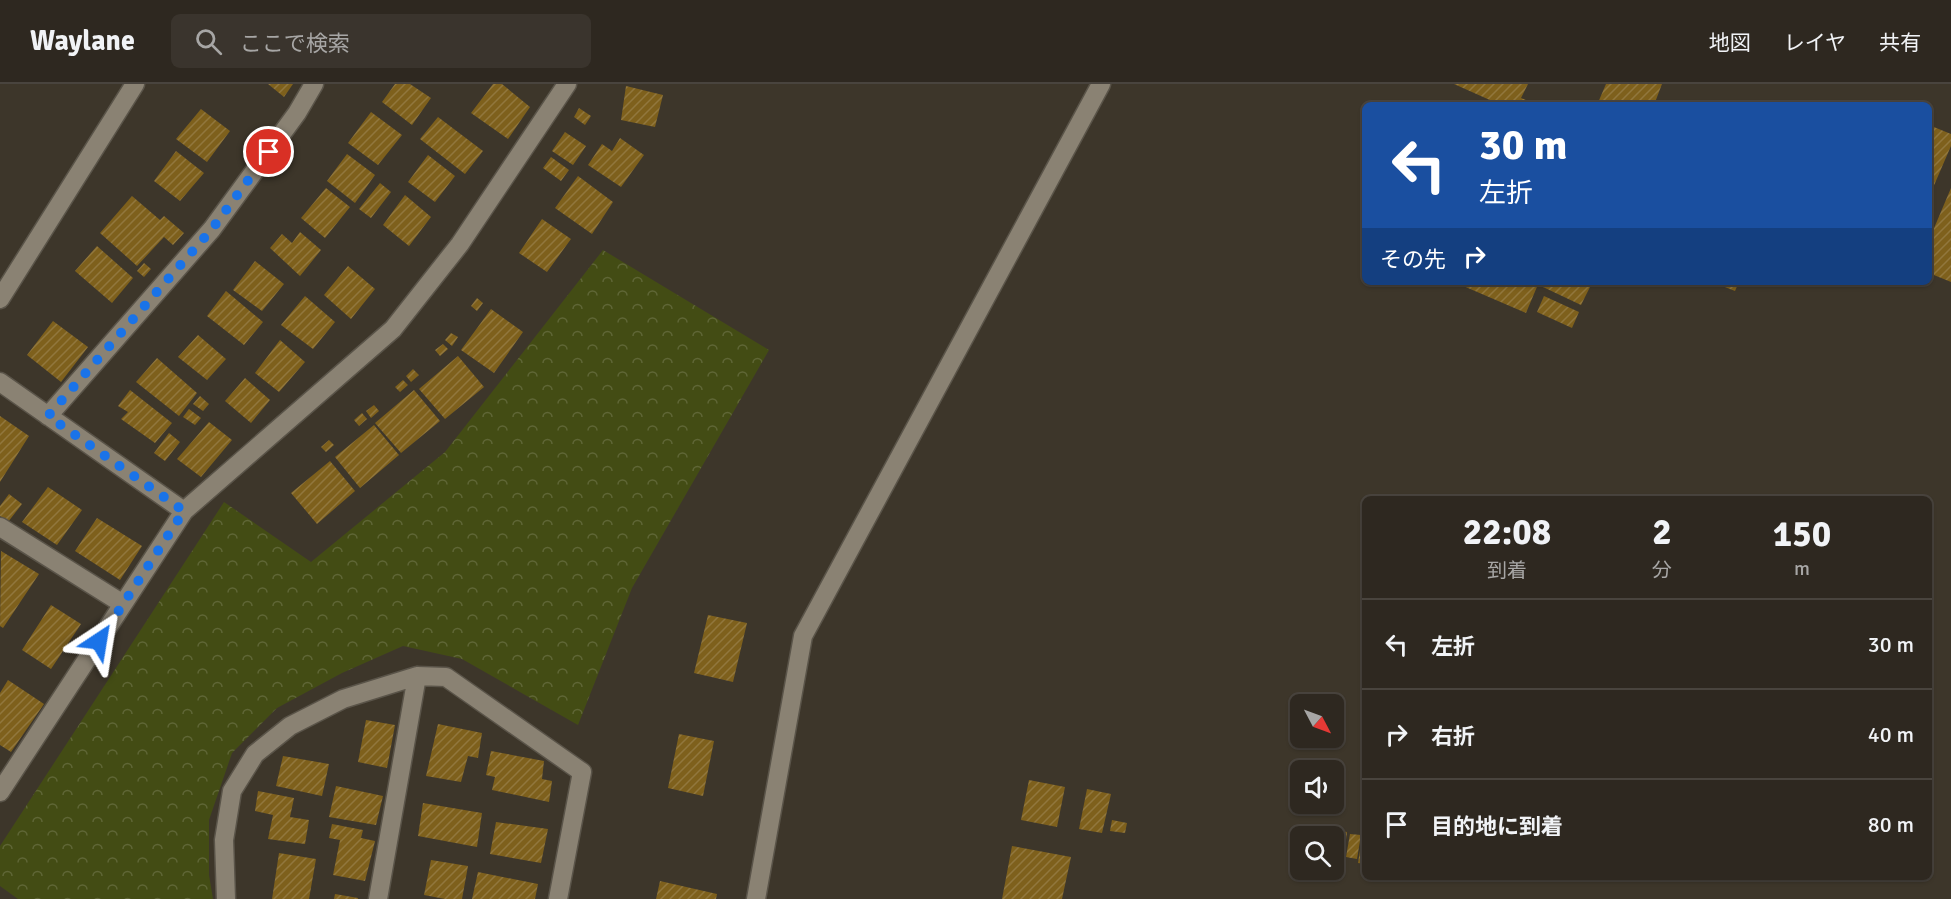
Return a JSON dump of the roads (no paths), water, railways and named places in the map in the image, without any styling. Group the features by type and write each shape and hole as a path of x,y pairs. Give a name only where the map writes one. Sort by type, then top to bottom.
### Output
{"street":[{"path":"0,299 135,84"},
{"path":"48,416 212,229 297,113 314,84"},
{"path":"0,792 7,765 123,604 184,511 393,329 460,244 567,84"},
{"path":"756,899 803,636 1101,84"},
{"path":"0,382 184,511"},
{"path":"0,527 123,604"},
{"path":"378,899 417,676"},
{"path":"226,899 224,840 232,790 255,754 290,726 343,699 417,676 446,677 582,772 558,899"}]}
